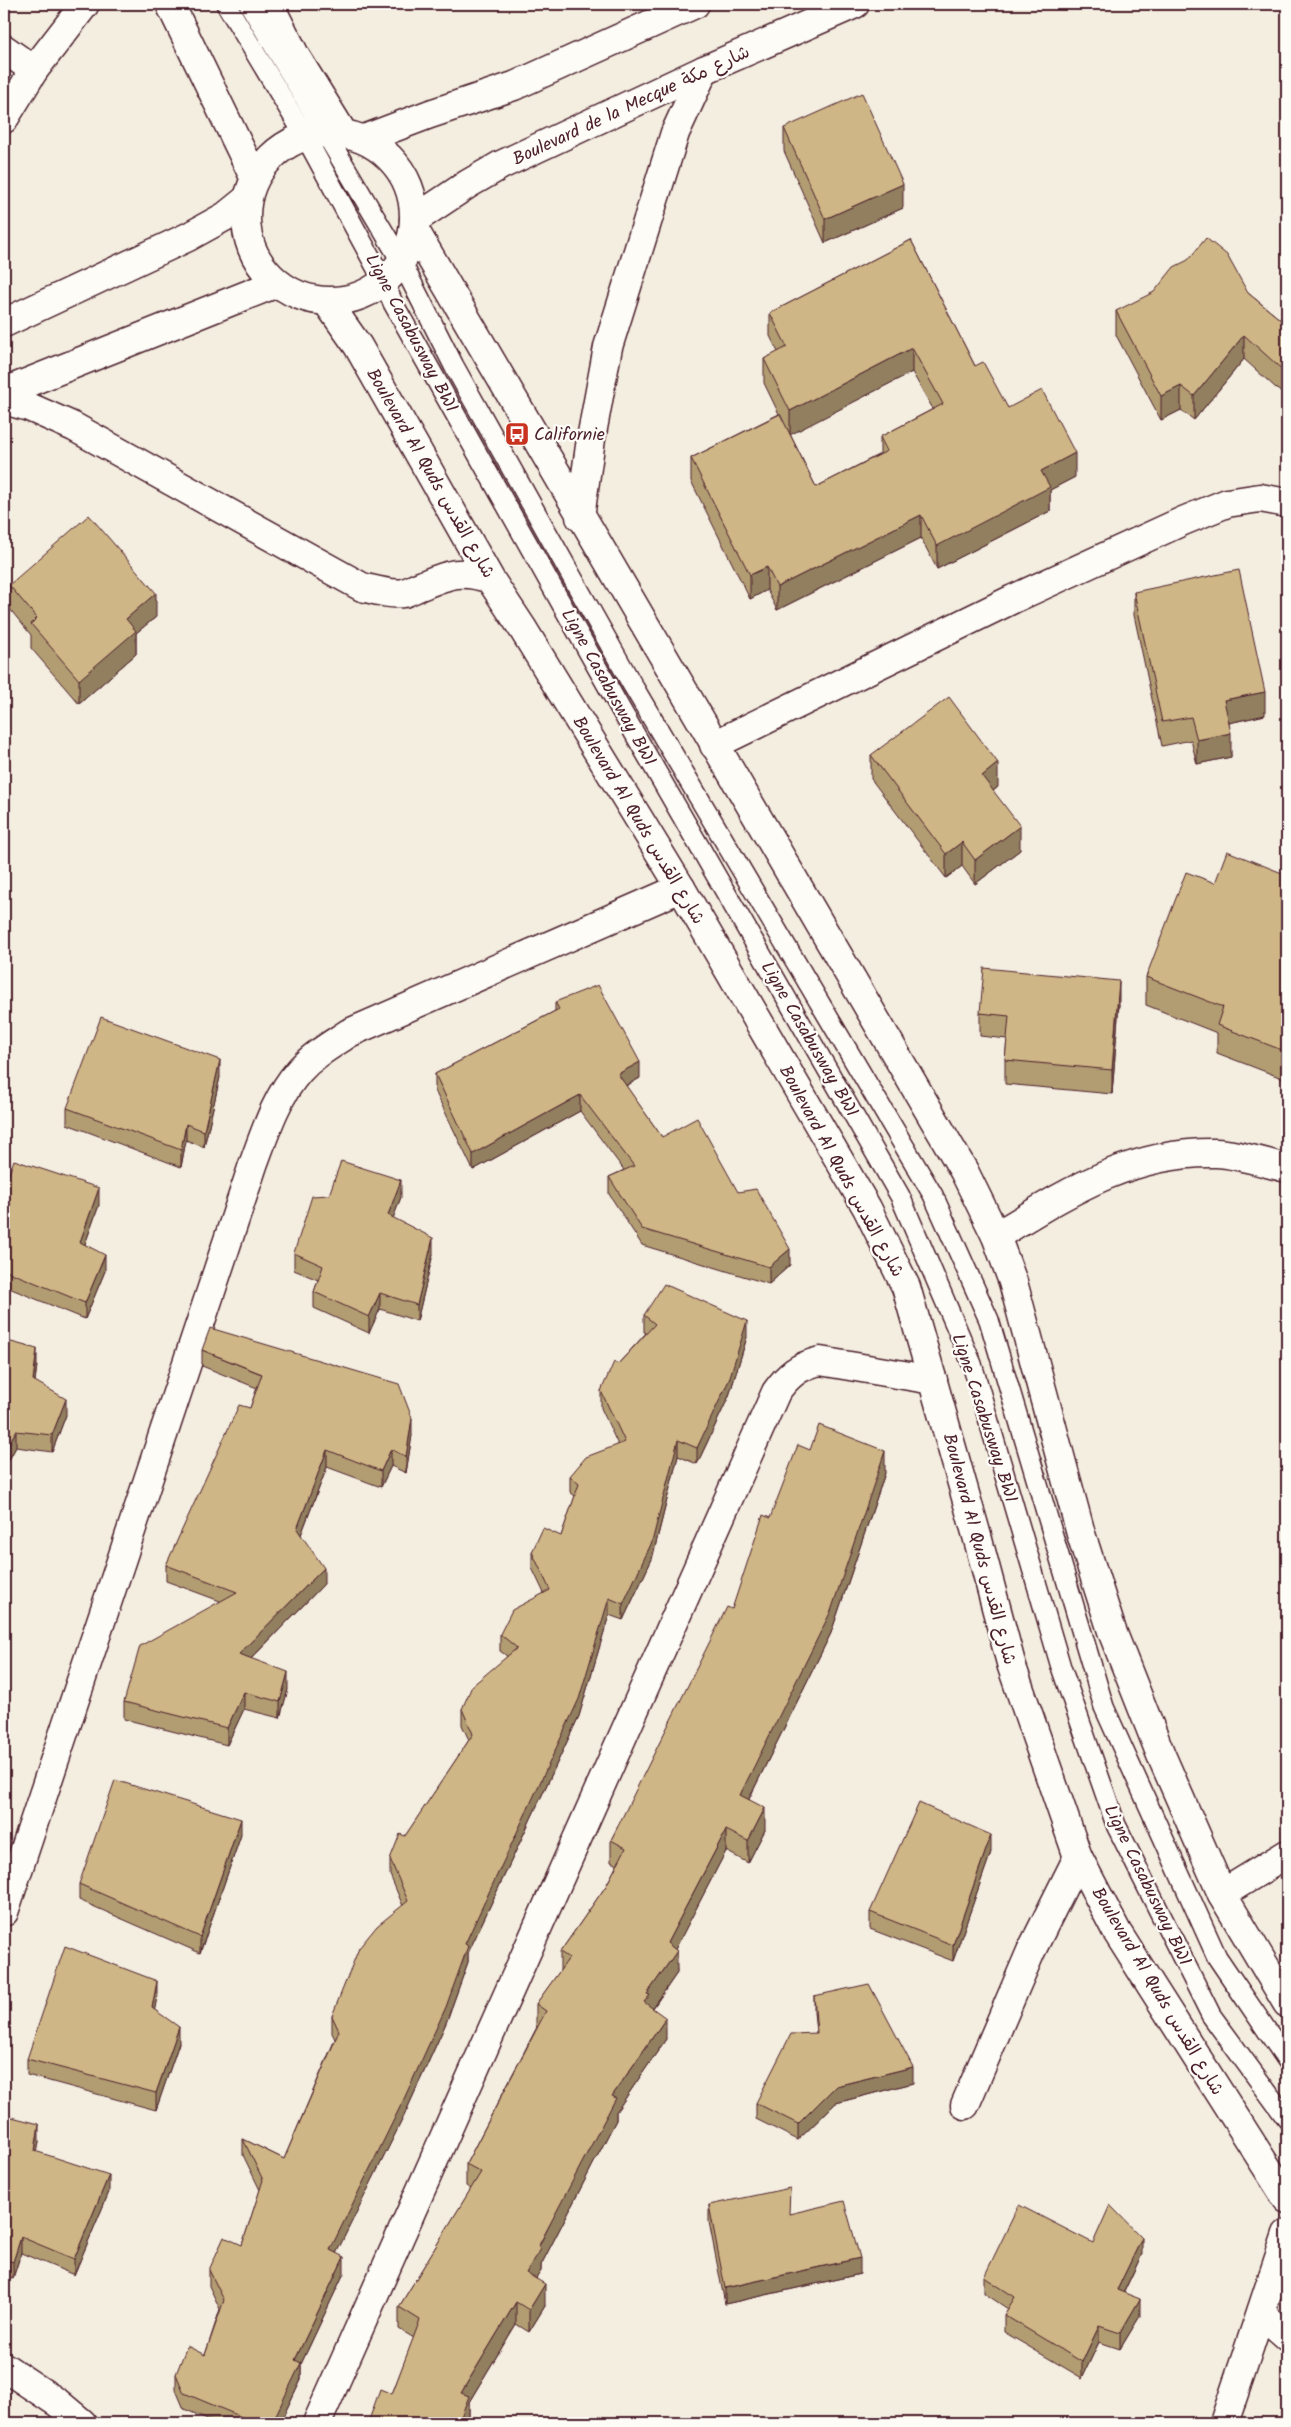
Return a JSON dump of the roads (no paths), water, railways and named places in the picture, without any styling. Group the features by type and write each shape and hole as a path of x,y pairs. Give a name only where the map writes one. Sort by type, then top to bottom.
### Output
{"main road":[{"path":"4,119 34,70 85,4"},
{"path":"170,4 251,188 245,213 247,236 255,257 277,283 307,298 327,302 347,300 367,293 384,282 402,261 408,249 414,225 412,200 406,181 396,163 381,149 334,135 269,4"},
{"path":"4,323 195,233 226,216 251,188 272,154 286,144 430,114 514,86 695,4"},
{"name":"Boulevard de la Mecque شارع مكة","path":"414,225 468,184 501,166 704,70 855,4"},
{"path":"4,49 34,70"},
{"path":"580,517 591,439 608,347 675,133 704,70"},
{"path":"414,225 482,349 542,447 580,517 964,1171 996,1236 1013,1282 1081,1534 1112,1631 1161,1755 1222,1894 1287,2004"},
{"path":"4,392 277,283"},
{"name":"Boulevard Al Quds شارع القدس","path":"327,302 358,346 385,391 490,579 523,629 681,888 867,1208 906,1287 1012,1667 1078,1857 1117,1932 1287,2200"},
{"path":"4,400 29,407 74,427 362,587 385,592 405,592 446,575 459,573 475,574 490,579"},
{"path":"714,745 1013,599 1191,518 1235,502 1260,498 1287,503"},
{"path":"4,1912 253,1165 274,1109 298,1072 317,1054 349,1033 681,888"},
{"path":"996,1236 1049,1204 1107,1173 1159,1156 1218,1153 1287,1168"},
{"path":"317,2423 776,1392 792,1372 806,1364 820,1361 933,1380"},
{"path":"1222,1894 1287,1854"},
{"path":"965,2105 1031,1952 1078,1857"},
{"path":"1224,2423 1287,2234"},
{"path":"1261,2314 1287,2337"},
{"path":"4,2367 58,2403 82,2423"}],"lane":[{"name":"Ligne Casabusway BW1","path":"226,4 334,135 384,282 398,311 621,710 900,1196 972,1364 1061,1667 1116,1825 1211,2015 1287,2119"},
{"name":"Ligne Casabusway BW1","path":"249,4 334,135 402,261 454,366 633,686 934,1195 989,1320 1104,1707 1217,1958 1287,2060"}],"place":[{"name":"Californie","path":"517,434"}]}
